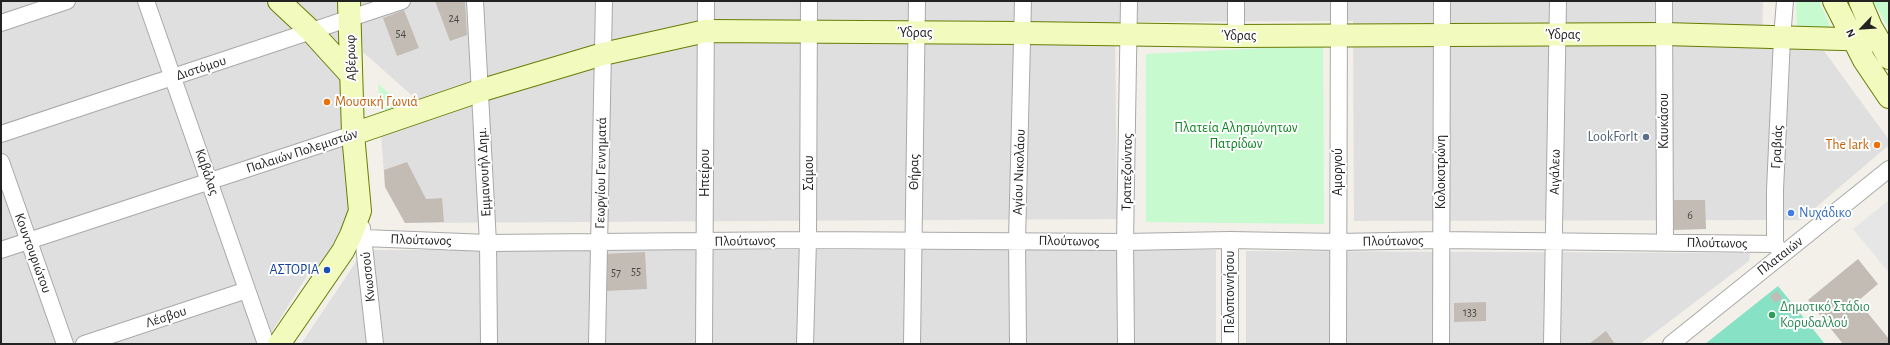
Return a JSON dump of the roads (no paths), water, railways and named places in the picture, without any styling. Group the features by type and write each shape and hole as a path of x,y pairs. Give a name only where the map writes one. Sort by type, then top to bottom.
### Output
{"street":[{"path":"1,23 67,1"},
{"name":"Καβάλας","path":"146,1 174,77 266,344"},
{"path":"279,1 311,31 351,75"},
{"name":"Διστόμου","path":"1,134 311,31 349,10 402,1"},
{"name":"Εμμανουήλ Δημ.","path":"475,1 488,243 489,344"},
{"name":"Γεωργίου Γεννηματά","path":"597,344 604,1"},
{"name":"Ηπείρου","path":"704,344 706,241 706,1"},
{"name":"Σάμου","path":"805,344 808,240 809,1"},
{"name":"Θήρας","path":"912,344 917,1"},
{"name":"Αγίου Νικολάου","path":"1018,344 1017,240 1023,32 1022,1"},
{"name":"Τραπεζούντος","path":"1126,344 1125,242 1129,1"},
{"path":"1236,1 1236,36"},
{"name":"Αμοργού","path":"1338,344 1339,1"},
{"name":"Κολοκοτρώνη","path":"1441,344 1442,1"},
{"name":"Αιγάλεω","path":"1552,344 1558,1"},
{"name":"Καυκάσου","path":"1664,1 1665,242"},
{"name":"Γραβιάς","path":"1778,249 1774,190 1785,1"},
{"path":"1834,1 1852,40 1889,97"},
{"path":"1860,1 1884,49"},
{"name":"Αβέρωφ","path":"349,10 353,134 360,211"},
{"name":"Ύδρας","path":"603,54 706,31 809,33 1023,32 1236,36 1664,34 1852,40 1884,49"},
{"name":"Παλαιών Πολεμιστών","path":"1,250 479,91 603,54"},
{"name":"Κουντουριώτου","path":"1,162 65,344"},
{"name":"Πλαταιών","path":"1671,344 1778,249 1889,169"},
{"path":"279,344 343,251 360,211"},
{"name":"Κνωσσού","path":"360,211 375,344"},
{"name":"Πλούτωνος","path":"364,238 488,243 808,240 1017,240 1125,242 1230,240 1338,242 1441,240 1665,242 1778,249"},
{"name":"Πελοποννήσου","path":"1230,240 1230,344"},
{"name":"Λέσβου","path":"84,344 248,290"}],"place":[{"name":"Μουσική Γωνιά","path":"327,102"},
{"name":"LookForIt","path":"1646,137"},
{"name":"The lark","path":"1877,145"},
{"name":"Νυχάδικο","path":"1791,213"},
{"name":"ΑΣΤΟΡΙΑ","path":"327,270"},
{"name":"Δημοτικό Στάδιο Κορυδαλλού","path":"1772,315"}],"park label":[{"name":"Πλατεία Αλησμόνητων Πατρίδων","path":"1236,136"}]}
